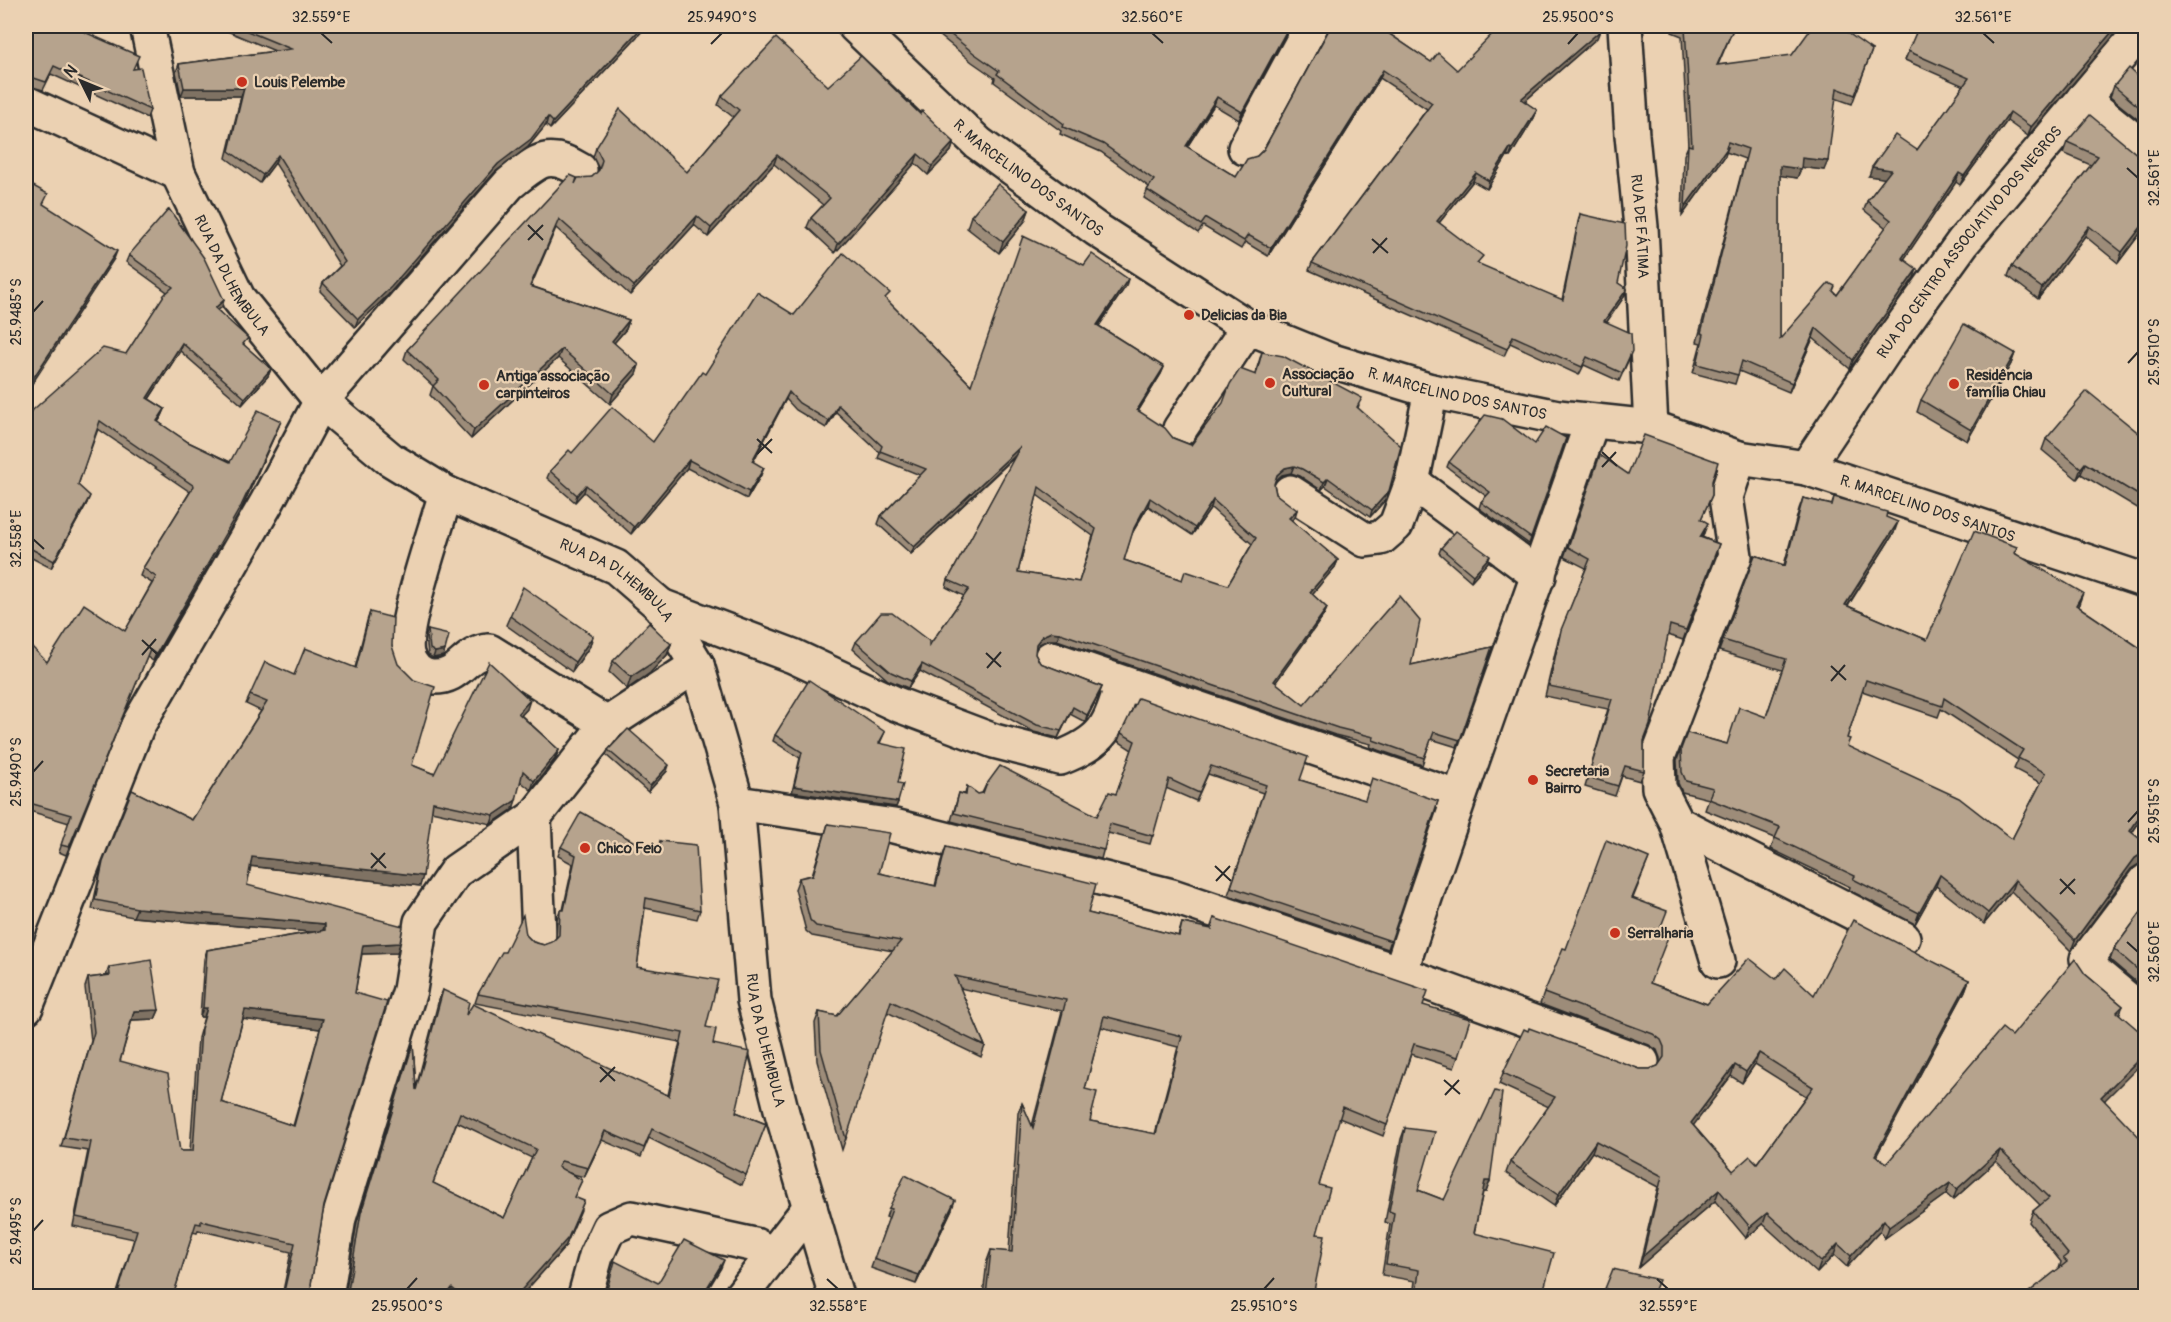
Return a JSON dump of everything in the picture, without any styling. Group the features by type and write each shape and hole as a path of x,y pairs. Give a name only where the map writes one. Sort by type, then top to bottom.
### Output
{"street":[{"name":"RUA DA DLHEMBULA","path":"147,26 178,173 238,298 321,401 390,459 446,493 615,567 661,606 697,665 736,803 754,1000 782,1113 836,1296"},
{"name":"R. MARCELINO DOS SANTOS","path":"855,26 978,143 1096,229 1248,327 1332,361 1431,392 1558,417 1651,427 1739,458 1806,468 2145,581"},
{"path":"1245,148 1311,26"},
{"name":"RUA DE FÁTIMA","path":"1625,26 1641,227 1651,427"},
{"name":"RUA DO CENTRO ASSOCIATIVO DOS NEGROS","path":"1806,468 1887,347 1963,243 2145,26"},
{"path":"2083,99 2145,150"},
{"path":"26,103 178,173"},
{"path":"26,1007 137,727 267,502 321,401 509,184 536,162 562,159 579,170"},
{"path":"1180,429 1248,327"},
{"path":"1290,492 1365,540 1382,538 1396,525 1413,482 1431,392"},
{"path":"1400,973 1458,796 1539,576 1592,421"},
{"path":"1718,961 1677,823 1659,788 1658,757 1735,556 1726,497 1739,458"},
{"path":"1413,482 1539,576"},
{"path":"446,493 410,619 406,652 411,664 420,673 430,677 449,676 476,652 489,651 607,724"},
{"path":"661,606 793,656 896,704 994,741 1060,758 1098,739 1113,714 1122,684"},
{"path":"1051,658 1122,684 1458,796"},
{"path":"327,1296 339,1218 410,990 421,922 456,871 534,817 607,724 697,665"},
{"path":"736,803 894,826 1160,893 1400,973 1642,1062"},
{"path":"534,817 539,935"},
{"path":"1677,823 1903,938"},
{"path":"2145,882 2099,940 2088,959 2093,972 2145,1015"},
{"path":"741,1296 810,1207"},
{"path":"585,1296 596,1256 609,1228 632,1218 755,1245 773,1255"}],"building":[{"path":"26,26 71,26 139,56 133,69 141,68 150,110 54,66 46,82 26,77"},
{"path":"235,26 643,26 553,122 548,117 531,139 498,164 391,287 358,319 323,283 345,262 278,155 263,175 229,151 244,88 184,88 179,64 291,49"},
{"path":"940,26 1289,26 1242,112 1217,97 1186,146 1236,177 1247,159 1257,156 1264,149 1331,26 1384,26 1382,29 1431,62 1438,53 1457,70 1500,26 1596,26 1600,31 1521,99 1537,110 1489,181 1476,173 1437,221 1483,256 1477,263 1563,300 1580,214 1625,224 1626,246 1618,283 1627,289 1604,321 1631,333 1632,351 1622,373 1587,357 1582,367 1513,336 1507,349 1312,263 1432,103 1383,70 1271,248 1248,235 1244,241 1206,218 1201,225 1147,190 1154,180 1103,144 1063,127 1064,124 997,74 999,71"},
{"path":"1681,26 1734,27 1717,65 1792,55 1813,26 1838,26 1872,50 1855,95 1837,88 1828,161 1802,158 1801,169 1780,166 1780,339 1829,283 1835,286 1833,291 1837,295 1891,220 1867,201 1891,170 1872,167 1895,135 1917,150 1969,78 1908,51 1919,26 2117,26 2031,127 2010,112 1964,176 1959,173 1902,258 1917,269 1853,360 1816,328 1792,383 1742,361 1738,375 1697,364 1704,334 1701,333 1748,149 1728,142 1726,147 1728,147 1685,207 1688,145 1692,146 1685,27"},
{"path":"776,38 828,86 861,56 920,114 922,111 954,142 932,166 918,154 838,244 811,218 830,198 777,155 711,228 697,216 634,286 559,219 530,286 629,320 612,341 639,365 613,394 562,349 474,430 433,386 439,380 407,350 570,175 577,178 575,184 578,178 592,177 599,170 602,160 596,148 620,109 687,172 739,110 722,96"},
{"path":"2129,68 2145,83 2145,112 2114,86"},
{"path":"2090,115 2138,155 2145,157 2145,222 2122,252 2089,226 2042,288 2012,266 2098,156 2067,142"},
{"path":"26,182 48,194 43,204 117,251 26,389"},
{"path":"998,184 1029,210 1003,242 971,216"},
{"path":"169,209 204,258 224,300 215,308 248,338 243,344 271,369 245,398 182,343 147,398 165,409 157,421 188,442 230,462 258,410 281,421 241,506 156,654 150,650 69,847 61,845 71,815 26,802 26,650 30,645 47,662 84,604 125,631 156,577 143,568 194,486 100,421 78,485 90,496 54,561 26,546 26,416 103,348 126,354 164,295 173,287 129,255"},
{"path":"1023,236 1084,265 1092,254 1128,279 1097,325 1164,367 1137,410 1165,428 1173,438 1191,445 1223,403 1230,384 1240,369 1256,375 1262,352 1283,356 1362,398 1357,407 1401,446 1389,491 1372,510 1328,478 1324,482 1294,466 1285,468 1277,475 1274,484 1276,494 1297,510 1289,518 1338,560 1310,592 1327,608 1274,681 1304,705 1399,596 1420,621 1411,665 1492,647 1460,740 1434,732 1424,758 1373,740 1374,737 1338,728 1060,633 1051,632 1042,636 1036,644 1035,654 1040,663 1102,687 1087,715 1073,707 1061,731 1037,725 922,664 911,681 891,672 856,642 881,613 892,613 929,641 929,646 969,589 948,580 1020,447 914,547 881,516 926,469 880,451 882,446 838,405 829,421 799,403 789,392 752,461 764,468 749,492 689,460 634,527 586,485 577,495 550,471 569,450 572,453 612,407 653,442 702,372 705,374 757,292 794,315 843,253 890,293 885,298 971,385","holes":["1039,487 1096,529 1079,582 1018,572","1150,498 1195,528 1213,500 1256,538 1228,585 1185,571 1182,580 1124,560 1134,528"]},
{"name":"Residência família Chiau","path":"1964,324 2015,353 1971,430 1921,400"},
{"path":"2087,391 2140,434 2145,425 2145,494 2143,498 2085,463 2081,468 2046,439"},
{"path":"1485,415 1502,419 1535,444 1546,427 1566,438 1531,538 1481,502 1490,492 1449,462"},
{"path":"1644,435 1718,462 1712,481 1712,495 1701,519 1708,523 1700,537 1719,544 1686,630 1670,625 1650,725 1644,741 1644,771 1625,766 1618,786 1588,777 1612,699 1549,686 1561,630 1590,559 1568,547 1600,455 1628,474"},
{"path":"1834,497 1887,512 1886,517 1898,522 1845,605 1927,640 1974,531 2017,547 2014,553 2083,593 2076,605 2143,650 2145,645 2145,808 2130,831 2145,843 2145,852 2135,858 2075,940 2015,880 1988,913 1940,875 1919,913 1853,879 1855,876 1775,838 1780,827 1709,799 1713,788 1686,781 1682,772 1681,749 1687,733 1727,744 1739,707 1766,717 1786,659 1723,640 1755,555 1785,566 1803,498 1832,505","holes":["1866,680 1942,706 1944,698 2023,750 2018,758 2046,773 2012,839 1959,798 1847,746 1850,739 1847,738"]},
{"path":"1456,531 1490,556 1473,575 1441,548"},
{"path":"523,587 593,636 575,662 510,616"},
{"path":"370,612 393,618 392,646 398,664 414,680 435,687 412,765 434,774 489,662 530,700 518,713 559,750 534,781 523,771 516,800 494,815 433,802 423,876 252,857 247,885 403,926 400,943 363,945 355,993 387,1002 324,1206 311,1284 314,1296 283,1296 295,1243 201,1221 201,1224 196,1223 173,1296 117,1296 137,1230 76,1217 91,1142 64,1138 94,1032 88,978 110,975 109,967 151,960 159,1010 134,1011 120,1061 168,1074 180,1151 193,1151 201,1029 207,1008 203,1008 207,950 325,930 325,924 137,908 95,900 103,862 132,790 192,820 267,702 250,695 265,662 294,675 305,648 356,668","holes":["245,1010 323,1019 294,1126 221,1102"]},
{"path":"649,623 671,644 654,662 631,677 613,661"},
{"path":"428,630 449,635 445,650 435,652 430,649"},
{"path":"809,680 885,732 879,743 906,749 898,783 903,784 898,802 794,786 802,752 775,735"},
{"path":"1138,698 1308,757 1300,780 1365,800 1372,778 1438,801 1391,941 1231,887 1266,785 1211,766 1199,793 1169,779 1153,836 1110,824 1104,850 954,813 959,793 966,795 967,786 978,794 983,793 1000,766 1097,816 1109,792 1116,794 1135,741 1121,733"},
{"path":"628,729 669,765 650,786 608,750"},
{"path":"581,812 658,855 660,841 696,845 700,910 646,898 637,967 718,980 706,1027 716,1029 713,1044 750,1052 736,1112 766,1124 746,1175 652,1129 644,1148 605,1131 588,1168 561,1161 558,1167 582,1180 574,1197 584,1201 568,1238 516,1296 462,1296 452,1288 446,1296 345,1296 348,1291 361,1213 413,1044 416,1090 443,990 469,1002 466,1015 473,1004 669,1096 683,1033 478,994 502,952 505,952 523,915 526,935 533,942 544,945 552,942 559,935 560,910 564,910 576,855 561,847","holes":["460,1113 536,1149 504,1218 433,1183"]},
{"path":"828,824 890,833 879,873 936,886 946,847 1096,884 1088,913 1179,936 1182,923 1212,929 1214,918 1428,991 1423,1005 1470,1019 1458,1057 1414,1044 1387,1125 1343,1107 1319,1185 1330,1188 1317,1234 1325,1235 1313,1296 986,1296 991,1250 1012,1252 1022,1103 1033,1128 1066,1000 955,976 985,1046 891,1001 846,1139 821,1050 819,1012 837,1016 901,941 816,926 810,920 799,878 813,875","holes":["1104,1016 1182,1036 1156,1134 1090,1121 1097,1092 1085,1089"]},
{"path":"1606,840 1649,858 1632,898 1667,911 1658,934 1668,937 1650,983 1707,1004 1749,958 1776,979 1785,968 1814,995 1853,920 1969,980 1875,1155 1887,1163 2002,1028 2012,1036 2075,959 2085,974 2123,1006 2117,1012 2145,1036 2145,1053 2101,1097 2145,1143 2145,1296 2024,1296 2067,1262 2063,1258 2068,1254 2033,1211 2049,1198 2000,1150 1957,1189 1950,1183 1889,1227 1884,1220 1851,1256 1838,1244 1821,1262 1767,1213 1750,1227 1719,1190 1643,1256 1662,1176 1596,1141 1558,1195 1510,1162 1555,1097 1503,1073 1524,1029 1528,1031 1529,1028 1640,1069 1658,1066 1664,1057 1661,1040 1653,1034 1544,993 1563,948 1566,949","holes":["1759,1053 1813,1087 1757,1163 1750,1156 1733,1171 1691,1123 1735,1065 1746,1072"]},
{"path":"2145,907 2145,976 2114,949"},
{"path":"1495,1091 1502,1093 1490,1181 1485,1181 1474,1233 1554,1253 1542,1296 1416,1296 1419,1270 1386,1264 1394,1213 1389,1211 1405,1128 1435,1132 1418,1190 1444,1200"},
{"path":"905,1175 955,1200 919,1275 874,1259 892,1209 889,1208"},
{"path":"684,1240 724,1260 702,1296 604,1296 615,1261 658,1283"},
{"path":"1613,1269 1659,1280 1652,1296 1602,1296"}],"place":[{"name":"Louis Pelembe","path":"242,82"},
{"name":"Delicias da Bia","path":"1189,315"},
{"name":"Associação Cultural","path":"1270,383"},
{"name":"Residência família Chiau","path":"1954,384"},
{"name":"Antiga associação carpinteiros","path":"484,385"},
{"name":"Secretaria Bairro","path":"1533,780"},
{"name":"Chico Feio","path":"585,848"},
{"name":"Serralharia","path":"1615,933"}]}
